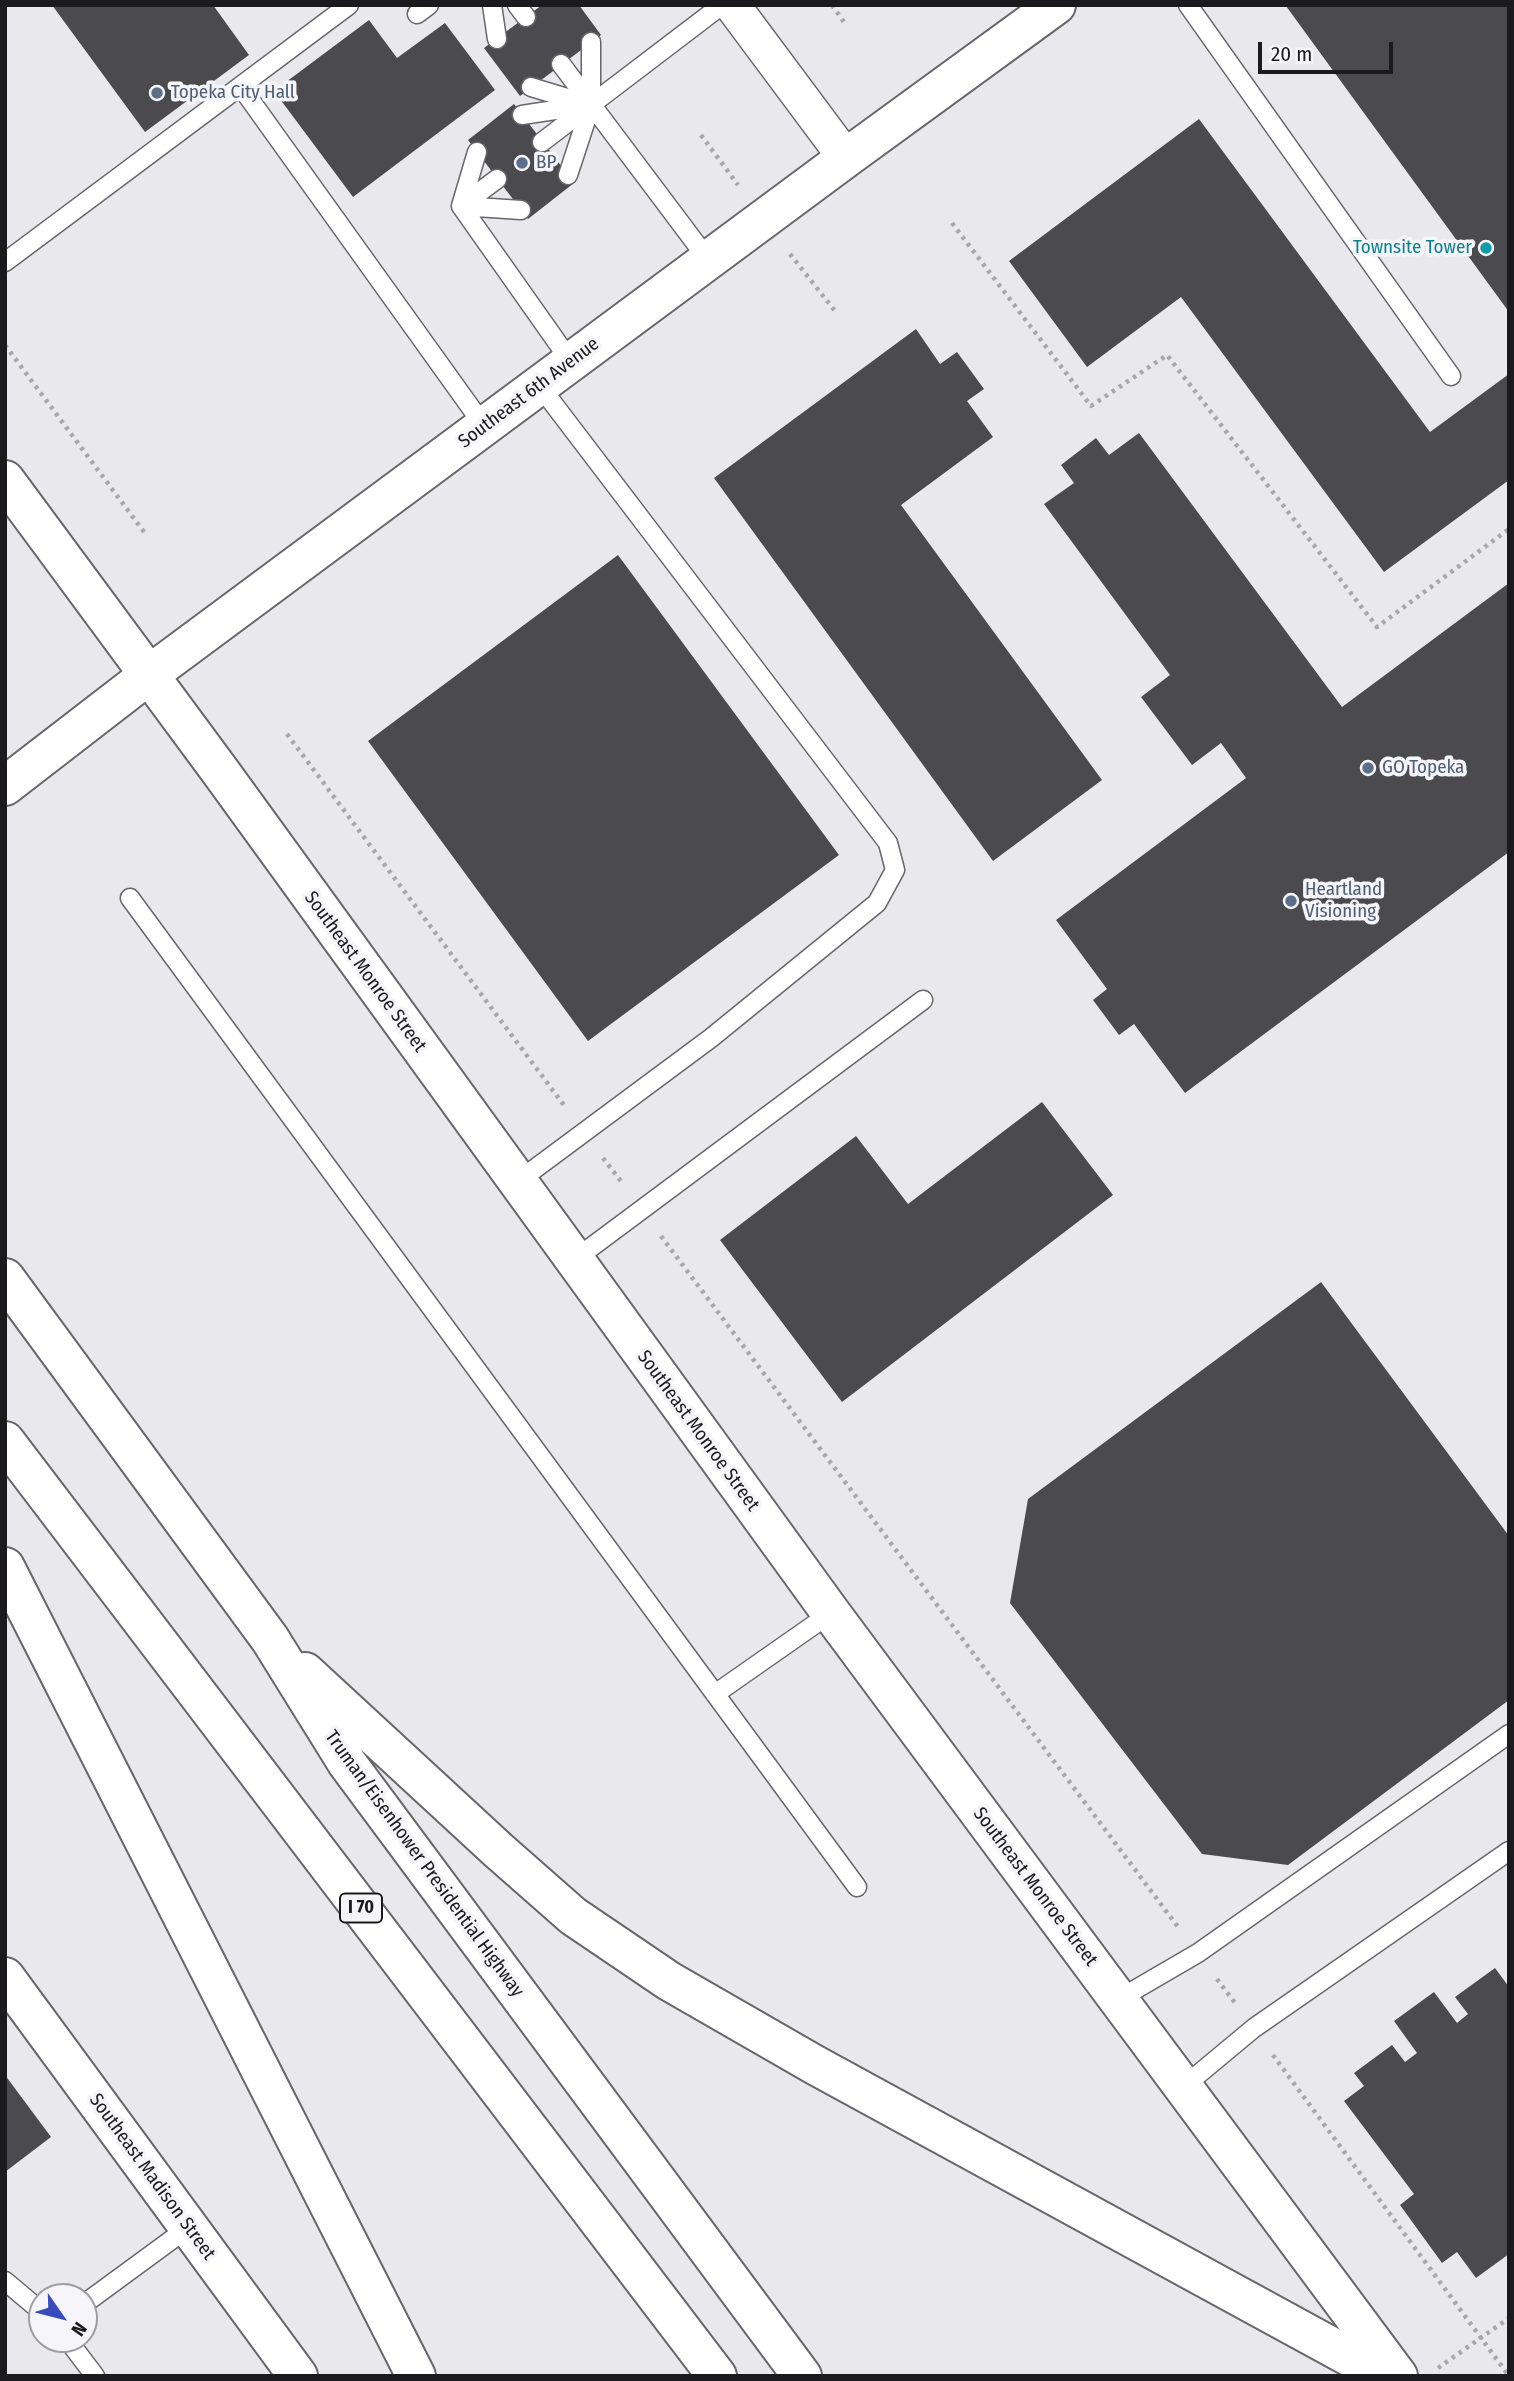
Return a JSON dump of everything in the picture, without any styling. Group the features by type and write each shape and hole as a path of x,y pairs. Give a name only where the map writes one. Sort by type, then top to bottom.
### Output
{"main road":[{"name":"Southeast 6th Avenue","path":"5,786 149,674 1056,5"},
{"name":"Southeast Monroe Street","path":"5,480 831,1613 1398,2376"},
{"name":"Truman/Eisenhower Presidential Highway","path":"5,1278 270,1639 347,1763 802,2376"},
{"name":"I 70","path":"5,1441 717,2376"},
{"path":"5,1567 416,2376"},
{"path":"270,1639 573,1916 668,1982 1385,2376"},
{"name":"Southeast Madison Street","path":"5,1977 298,2376"}],"street":[{"path":"732,5 846,158"}],"lane":[{"path":"5,262 349,5"},
{"path":"492,5 497,40"},
{"path":"542,142 722,5"},
{"path":"1188,5 1451,376"},
{"path":"568,175 591,105 590,42"},
{"path":"561,64 709,261"},
{"path":"241,87 484,426"},
{"path":"531,87 591,105"},
{"path":"522,116 591,105"},
{"path":"461,206 477,152"},
{"path":"461,206 497,179"},
{"path":"461,206 521,210"},
{"path":"461,206 571,362"},
{"path":"517,1182 711,1038 877,903 895,870 888,843 539,385"},
{"path":"130,898 857,1887"},
{"path":"574,1260 923,1000"},
{"path":"715,1694 831,1613"},
{"path":"1119,1999 1198,1953 1509,1734"},
{"path":"1183,2087 1254,2028 1509,1852"},
{"path":"98,2294 189,2227"},
{"path":"5,2281 28,2300"},
{"path":"77,2353 93,2375"}],"path":[{"path":"832,5 846,25"},
{"path":"952,223 1091,406 1167,355 1377,627 1509,529"},
{"path":"5,345 147,536"},
{"path":"287,734 1254,2028 1509,2376"},
{"path":"1437,2368 1509,2318"}],"building":[{"name":"Topeka City Hall","path":"52,5 213,5 249,55 145,132"},
{"path":"542,5 579,5 601,35 520,96 484,48"},
{"path":"1509,5 1509,312 1286,6"},
{"path":"369,20 397,58 445,23 495,90 353,197 274,91"},
{"name":"BP","path":"514,104 574,183 528,219 468,140"},
{"path":"1199,119 1430,432 1509,374 1509,480 1384,572 1181,297 1087,367 1009,261"},
{"path":"916,329 940,364 957,352 984,389 967,401 993,437 901,505 1102,780 993,861 714,478"},
{"path":"1139,433 1342,707 1509,583 1509,852 1185,1093 1134,1024 1119,1035 1093,1000 1107,989 1056,920 1246,778 1221,743 1192,765 1141,697 1170,675 1044,504 1074,483 1061,465 1096,438 1109,455"},
{"path":"618,555 839,855 588,1041 368,741"},
{"path":"1042,1102 1113,1195 842,1402 720,1240 856,1136 908,1204"},
{"path":"1321,1282 1509,1536 1509,1700 1288,1865 1202,1854 1010,1603 1028,1499"},
{"path":"1495,1968 1509,1987 1509,2254 1476,2278 1457,2252 1442,2263 1400,2205 1414,2194 1344,2101 1364,2086 1354,2073 1392,2045 1405,2062 1417,2053 1394,2021 1434,1992 1457,2023 1468,2014 1455,1997"},
{"path":"5,2075 51,2137 5,2172"}],"place":[{"name":"Topeka City Hall","path":"157,93"},
{"name":"BP","path":"522,163"},
{"name":"Townsite Tower","path":"1486,248"},
{"name":"GO Topeka","path":"1368,768"},
{"name":"Heartland Visioning","path":"1291,901"}]}
